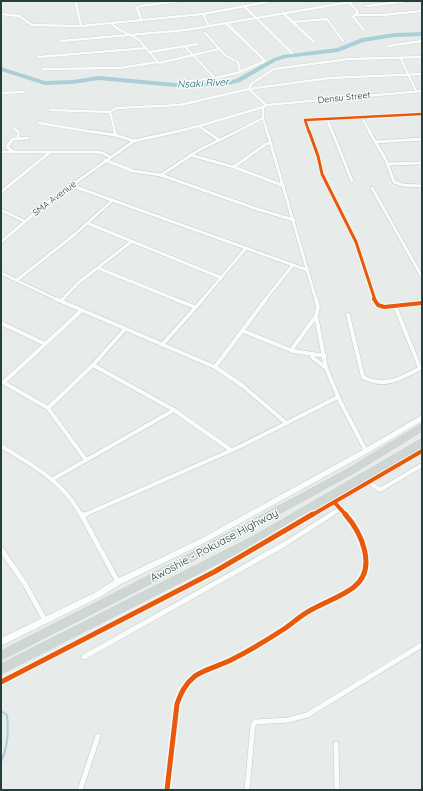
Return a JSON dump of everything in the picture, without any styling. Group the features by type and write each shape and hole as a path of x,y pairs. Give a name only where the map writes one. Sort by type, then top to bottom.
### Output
{"main road":[{"name":"Awoshie - Pokuase Highway","path":"1,656 153,578 270,515 349,472 422,427"},
{"name":"Awoshie - Pokuase Highway","path":"1,669 94,623 277,526 422,442"},
{"path":"270,515 277,526"}],"street":[{"path":"141,19 137,8 140,6 181,1"},
{"path":"248,1 252,5"},
{"path":"1,14 19,16 28,24 32,25 81,26 203,14 272,1"},
{"path":"61,41 132,36 227,24 356,1"},
{"path":"368,6 407,1"},
{"path":"348,2 358,12 353,17 364,30"},
{"path":"76,3 81,26"},
{"path":"245,7 292,53"},
{"path":"355,15 385,15 422,11"},
{"path":"203,14 209,26"},
{"path":"283,14 314,42"},
{"path":"292,22 327,19 344,41"},
{"path":"111,23 118,29 132,36 146,48 158,62"},
{"path":"181,82 215,78 240,72 265,61 227,24"},
{"path":"205,33 219,49 231,59 238,62 240,72"},
{"path":"388,46 422,41"},
{"path":"150,52 198,44"},
{"path":"185,47 215,78"},
{"path":"38,57 146,48"},
{"path":"43,69 120,68 158,62 219,49"},
{"path":"249,89 251,84 274,68 349,59 401,59 422,57"},
{"path":"401,59 410,75 411,82 416,91"},
{"path":"50,110 110,112 117,108 180,105 249,89 330,78 422,74"},
{"path":"249,89 265,106 263,118 294,220 318,307 316,316 292,349"},
{"name":"Densu Street","path":"134,141 199,126 265,106 422,91"},
{"path":"1,93 23,92"},
{"path":"110,112 114,123 115,135"},
{"path":"422,114 305,120 318,156 322,174 356,242 373,297 381,306 422,303"},
{"path":"161,175 168,172 190,155 263,118"},
{"path":"362,118 388,164 395,183 422,186"},
{"path":"327,119 352,181"},
{"path":"39,123 115,135 134,141"},
{"path":"199,126 218,140"},
{"path":"14,129 19,132 18,138"},
{"path":"16,152 7,147 13,139 28,138"},
{"path":"376,142 422,139"},
{"name":"SMA Avenue","path":"1,242 24,221 70,185 134,141"},
{"path":"234,167 266,144 271,143"},
{"path":"1,152 96,152 103,153 110,157"},
{"path":"1,192 42,160 49,152"},
{"path":"190,155 234,167 284,186"},
{"path":"105,160 133,171 161,175 260,210 294,220"},
{"path":"388,164 422,162"},
{"path":"70,185 292,266 307,270"},
{"path":"372,188 394,224 422,277"},
{"path":"17,280 87,224 113,200"},
{"path":"1,210 24,221"},
{"path":"87,224 222,278"},
{"path":"61,301 78,283 131,242"},
{"path":"162,344 222,278 246,248"},
{"path":"215,367 243,331 262,303 292,266"},
{"path":"98,268 195,307"},
{"path":"1,273 61,301 226,372 285,422"},
{"path":"348,315 363,377 372,384 382,385 421,368 395,306"},
{"path":"82,310 2,382 48,408 86,460"},
{"path":"316,316 325,356 326,368 338,398 366,451"},
{"path":"1,323 45,344"},
{"path":"48,408 93,366 125,329"},
{"path":"243,331 312,356 325,356"},
{"path":"312,356 326,368"},
{"path":"93,366 174,410 231,450"},
{"path":"82,516 231,450 285,422 338,398"},
{"path":"53,479 174,410"},
{"path":"1,642 204,540 366,451 422,418"},
{"path":"1,446 53,479 75,504 118,582"},
{"path":"84,657 258,559 319,522 370,483 422,451"},
{"path":"370,483 380,490 422,465"},
{"path":"1,682 253,550 313,516 338,506"},
{"path":"166,790 177,704 181,692 188,682 196,675 231,660 284,629 310,610 340,596 355,586 363,577 366,560 365,549 356,526 338,506"},
{"path":"313,516 319,522"},
{"path":"1,549 26,584 45,620"},
{"path":"253,550 258,559"},
{"path":"247,790 253,725 255,722 288,720 307,714 422,645"},
{"path":"80,790 98,736"},
{"path":"336,744 338,790"}],"waterway":[{"name":"Nsaki River","path":"1,69 45,83 73,82 99,78 175,85 223,84 238,81 274,60 285,56 338,50 362,40 395,35 422,34"},
{"path":"1,711 7,715 8,727 7,745 1,762"}],"cycle path":[{"path":"422,114 305,120 318,156 322,174 356,242 373,297 378,305 384,307 422,303"},
{"path":"1,682 214,572 422,451"},
{"path":"167,790 177,704 181,692 188,682 196,675 231,660 284,629 310,610 340,596 355,586 363,577 366,560 365,549 356,526 335,503"}]}
